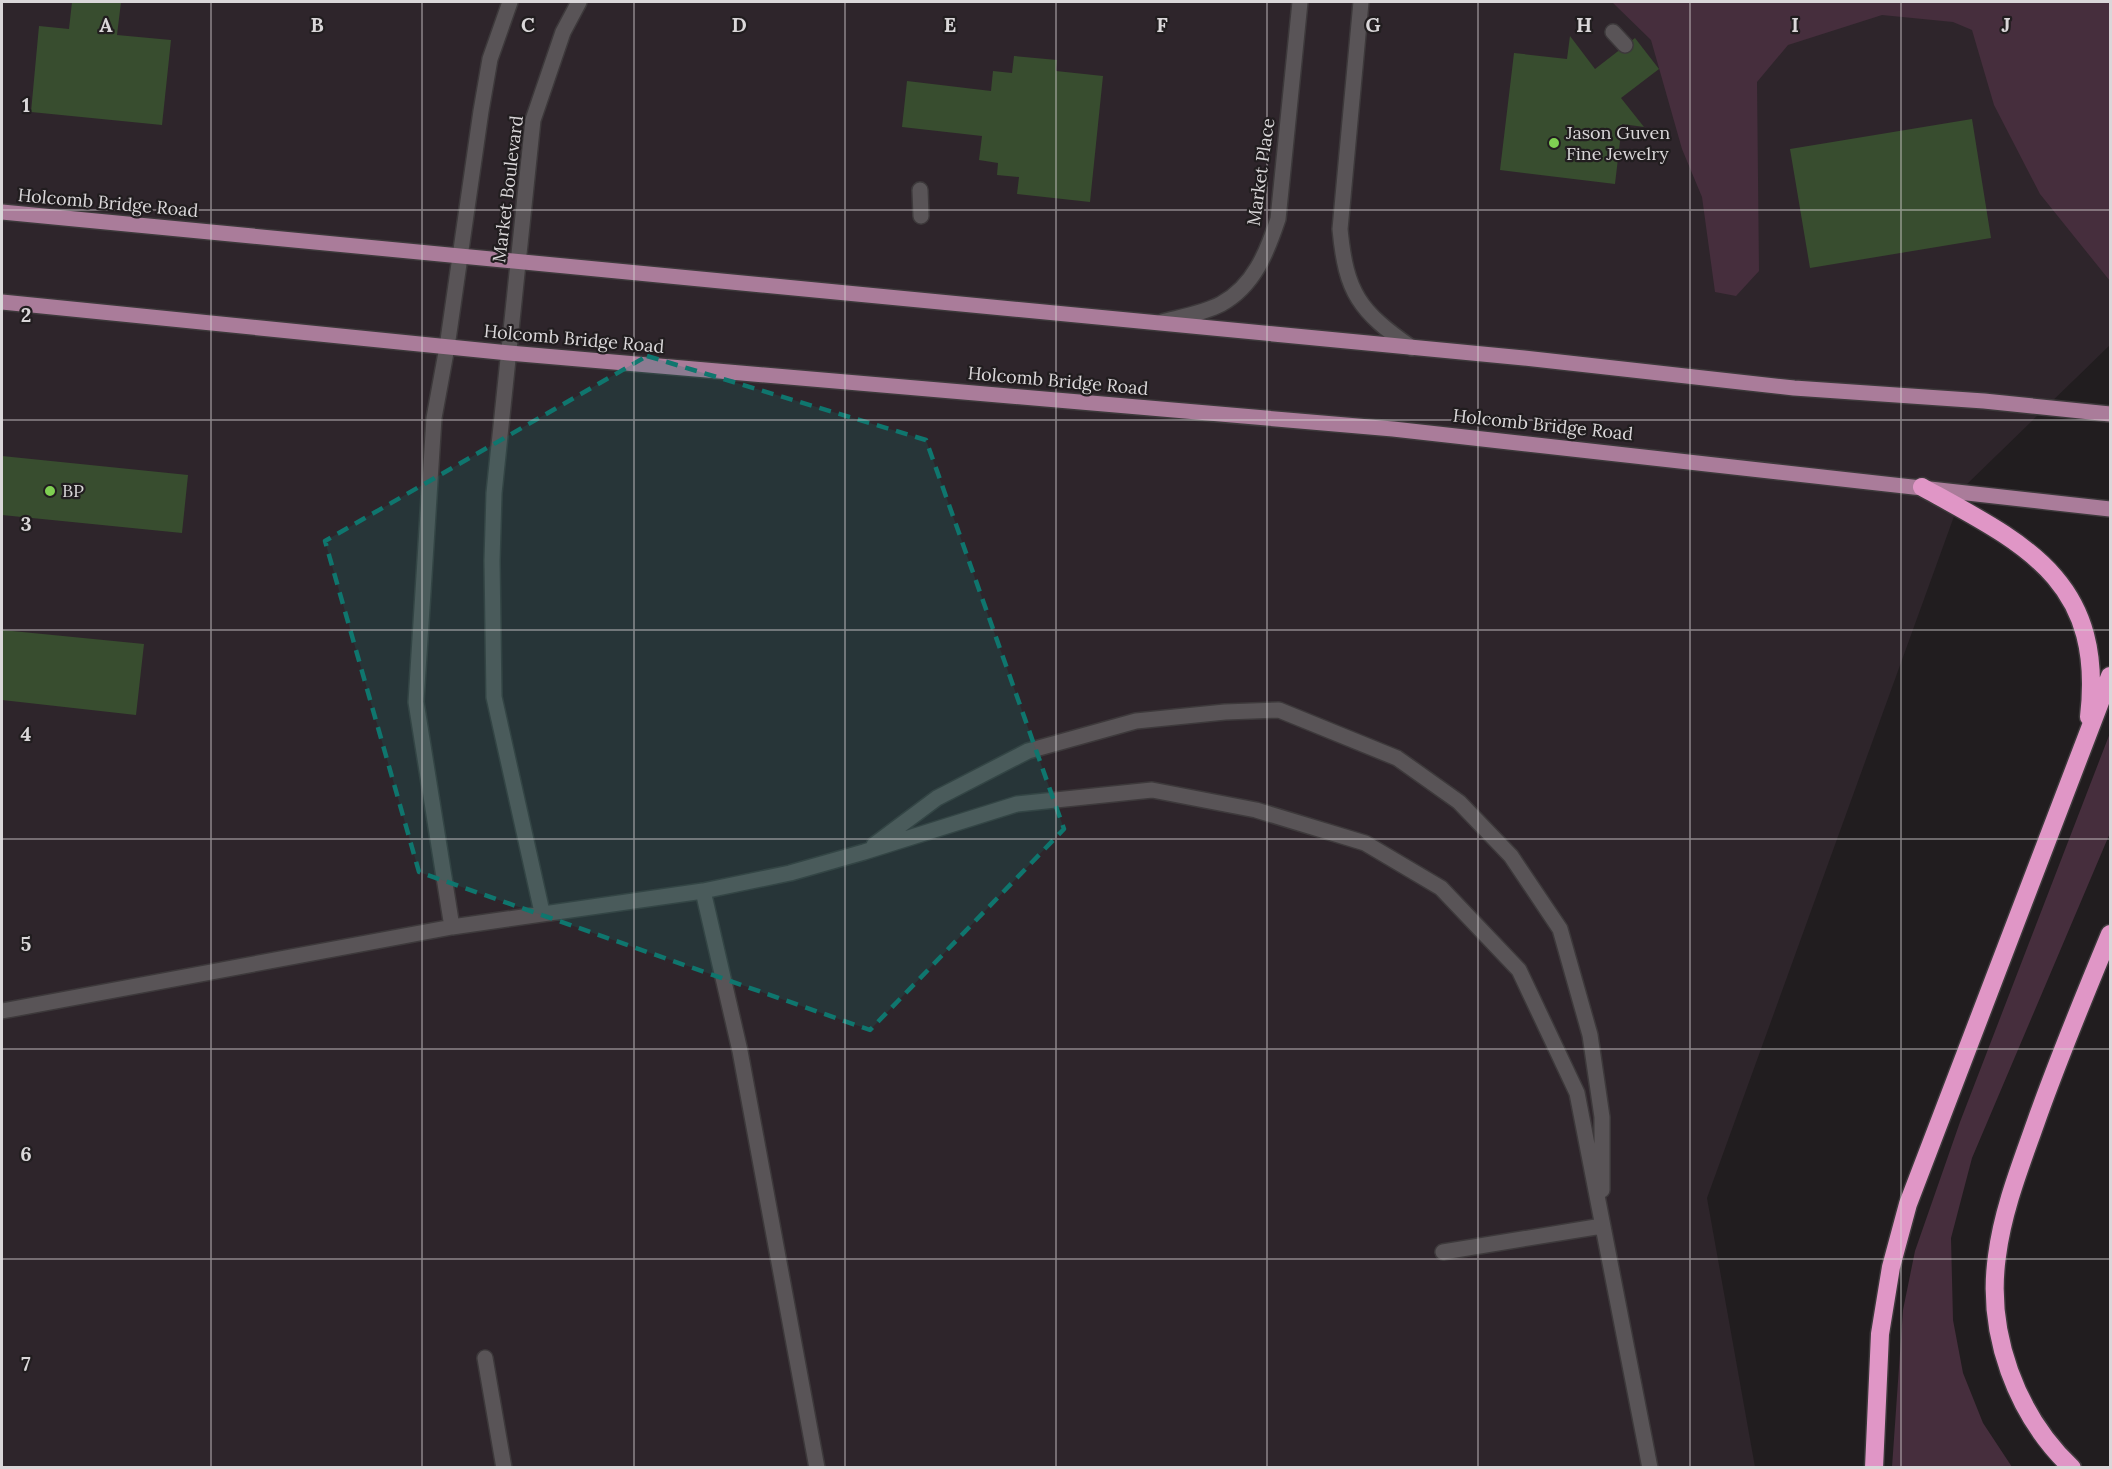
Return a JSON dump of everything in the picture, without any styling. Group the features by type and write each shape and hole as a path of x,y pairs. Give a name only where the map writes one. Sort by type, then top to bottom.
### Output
{"highway":[{"path":"1922,487 2024,546 2062,586 2079,619 2089,655 2089,713 2080,758"},
{"path":"1874,1467 1880,1334 1891,1267 1908,1204 2110,676"},
{"path":"2072,1467 2048,1442 2032,1418 2008,1368 1996,1316 1996,1257 2023,1156 2110,934"}],"main road":[{"name":"Holcomb Bridge Road","path":"2,212 1162,322 1783,387 1974,400 2110,414"},
{"name":"Holcomb Bridge Road","path":"2,302 509,353 1393,429 2110,509"}],"street":[{"name":"Market Boulevard","path":"452,927 416,702 434,418 447,347 490,59 510,2"},
{"name":"Market Boulevard","path":"542,912 494,696 492,561 494,493 533,120 563,32 579,2"},
{"name":"Market Place","path":"1162,322 1221,304 1249,281 1267,252 1278,219 1300,2"},
{"path":"1360,2 1340,229 1343,262 1351,288 1370,313 1389,332 1412,348"},
{"path":"1613,32 1625,45"},
{"path":"920,190 921,216"},
{"path":"864,852 937,798 1028,751 1136,721 1224,712 1278,710 1397,758 1459,802 1511,856 1560,929 1590,1035 1602,1117 1602,1226"},
{"path":"2,1011 452,927 542,912 703,891 790,873 1017,804 1152,790 1256,810 1365,843 1441,888 1519,970 1577,1093 1650,1467"},
{"path":"703,891 740,1051 817,1467"},
{"path":"1443,1252 1602,1226"},
{"path":"485,1358 504,1467"}],"highlighted area":[{"path":"647,356 926,440 1064,829 870,1030 419,872 325,541"}],"shaded area":[{"path":"2,2 2110,2 2110,345 1965,486 1707,1198 1755,1467 2,1468"},
{"path":"1612,2 2110,2 2110,281 2040,194 1994,105 1972,30 1953,22 1882,15 1788,45 1757,82 1759,271 1736,296 1715,292 1702,197 1682,149 1651,40"},
{"path":"2110,733 2110,833 1972,1158 1951,1238 1953,1320 1963,1373 1983,1423 2012,1467 1892,1467 1903,1310 1915,1251 1960,1122"}],"building":[{"path":"72,2 121,2 117,35 171,40 162,125 31,112 39,26 69,29"},
{"path":"1570,36 1595,69 1635,38 1659,69 1621,98 1644,127 1622,124 1615,184 1500,170 1514,53 1567,59"},
{"path":"1014,56 1057,60 1056,71 1103,76 1090,202 1017,194 1019,177 997,175 998,163 979,160 982,136 902,127 907,81 991,91 993,71 1012,73"},
{"path":"1972,119 1991,238 1810,268 1790,149"},
{"path":"2,456 188,475 182,533 2,515"},
{"path":"2,630 144,644 136,715 2,700"}],"place":[{"name":"Jason Guven Fine Jewelry","path":"1554,143"},
{"name":"BP","path":"50,491"}]}
